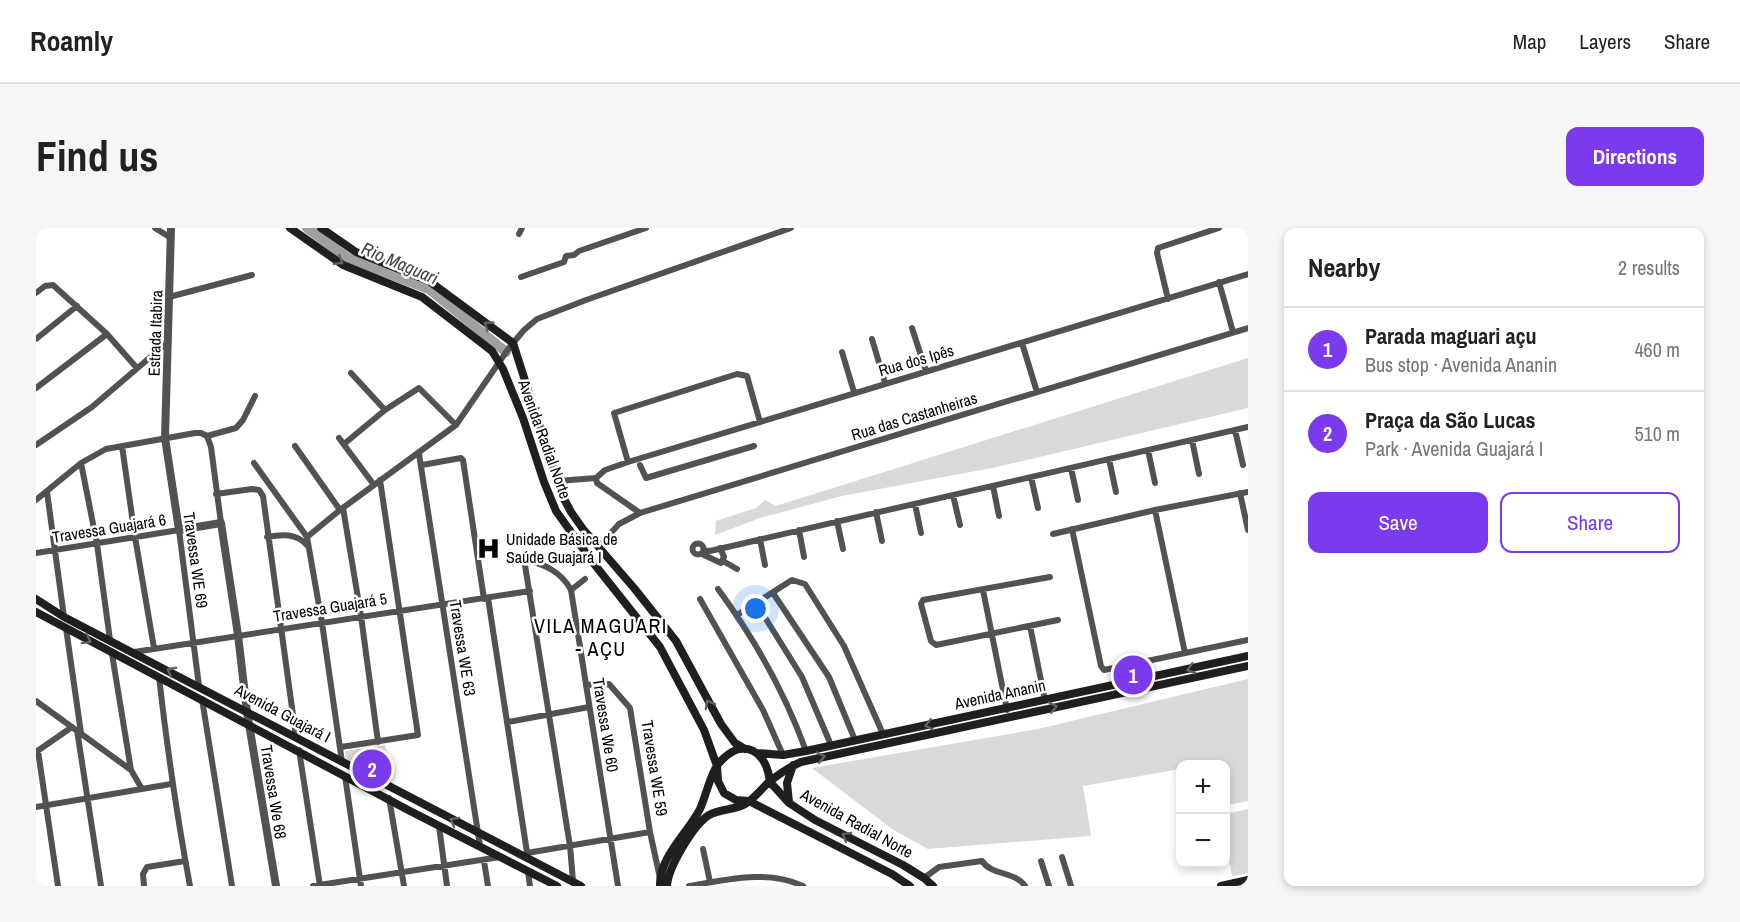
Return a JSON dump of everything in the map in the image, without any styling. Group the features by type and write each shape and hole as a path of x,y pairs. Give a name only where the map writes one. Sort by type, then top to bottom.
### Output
{"main road":[{"name":"Avenida Radial Norte","path":"290,228 343,265 422,297 492,351 500,360 556,511 660,648 691,702 718,764"},
{"path":"321,228 356,252 429,281 511,346"},
{"name":"Avenida Radial Norte","path":"511,346 571,512 676,641 720,724 740,749"},
{"name":"Avenida Guajará I","path":"36,599 64,617 478,834 528,856 577,884"},
{"name":"Avenida Guajará I","path":"36,612 439,826 557,886"},
{"name":"Avenida Ananin","path":"768,783 794,765 808,759 1007,712 1045,700 1248,656"},
{"path":"1230,659 1232,670"},
{"name":"Avenida Ananin","path":"757,753 783,755 806,751 883,734 1248,666"},
{"path":"660,882 666,860 700,809 718,764 740,749 757,753 767,765 768,783 743,806 718,811 701,822 673,862 667,876 667,886"},
{"path":"718,764 718,781 724,793 736,800 752,799"},
{"path":"789,802 787,783 794,765"},
{"name":"Avenida Radial Norte","path":"768,783 789,802 815,820 903,865 933,886"},
{"name":"Avenida Radial Norte","path":"752,799 892,874 910,886"},
{"path":"1221,886 1248,880"}],"street":[{"path":"155,228 171,238"},
{"name":"Estrada Itabira","path":"165,438 171,228"},
{"path":"521,277 564,262 566,256 646,228"},
{"path":"307,537 341,509 456,425 500,360 524,330 537,319 791,228"},
{"path":"1168,299 1156,253 1161,245 1219,228"},
{"path":"169,297 252,274"},
{"name":"Rua dos Ipês","path":"596,478 605,470 628,462 1248,274"},
{"path":"1219,282 1233,332"},
{"path":"36,293 45,286 53,285 107,334 136,367"},
{"path":"36,339 77,306"},
{"path":"912,328 926,371"},
{"name":"Rua das Castanheiras","path":"598,547 619,524 640,513 1248,328"},
{"path":"36,388 107,334"},
{"path":"872,339 885,383"},
{"path":"36,445 92,406 168,342"},
{"path":"1022,343 1037,392"},
{"path":"842,352 854,392"},
{"path":"351,373 386,411"},
{"path":"628,462 614,413 735,375 747,376 760,422"},
{"path":"344,444 418,388 456,425"},
{"path":"36,501 81,464 106,449 195,433 207,436 236,429 255,396"},
{"path":"737,569 723,561 717,563 703,552 1248,427"},
{"path":"1235,430 1243,465"},
{"path":"207,436 211,447 221,524"},
{"name":"Travessa WE 69","path":"165,438 199,686"},
{"path":"339,438 374,485"},
{"path":"1192,440 1199,474"},
{"path":"122,446 154,648"},
{"path":"295,446 341,509 361,616 378,742"},
{"path":"640,465 645,478 754,446"},
{"path":"1148,450 1155,483"},
{"name":"Travessa WE 63","path":"419,454 480,846"},
{"path":"422,465 461,458 463,460 508,722 528,856 650,832"},
{"path":"1109,459 1116,492"},
{"path":"254,463 307,537 342,762"},
{"path":"81,464 97,544 110,640"},
{"path":"1071,468 1078,500"},
{"path":"1032,477 1038,508"},
{"path":"558,481 596,478 597,483 640,513"},
{"path":"341,747 418,735 380,480"},
{"path":"993,486 999,516"},
{"path":"216,494 252,489 259,490 263,496 296,737"},
{"path":"47,492 64,617"},
{"path":"1053,534 1155,510 1248,492"},
{"path":"1240,493 1248,530"},
{"path":"953,495 960,525"},
{"path":"915,504 921,533"},
{"path":"1155,510 1185,653"},
{"path":"876,512 882,541"},
{"path":"837,521 843,549"},
{"name":"Travessa Guajará 6","path":"36,553 221,524"},
{"name":"Travessa We 68","path":"221,524 247,712 276,886"},
{"path":"1072,529 1101,666 1104,670 1248,640"},
{"path":"799,530 804,557"},
{"path":"267,537 288,534 308,546"},
{"path":"760,539 765,565"},
{"path":"720,548 724,557 723,561"},
{"path":"577,884 524,559 561,575 571,590 585,579"},
{"path":"1050,577 921,601 931,641 936,645 1058,620"},
{"path":"737,615 792,580 805,584 844,646 883,734"},
{"path":"718,589 737,615 787,702 806,751"},
{"name":"Travessa We 60","path":"571,590 618,886"},
{"path":"983,590 1007,712"},
{"name":"Travessa Guajará 5","path":"134,652 530,591"},
{"path":"772,592 825,669 855,740"},
{"path":"700,599 763,710 783,755"},
{"path":"756,603 802,677 831,746"},
{"path":"1030,626 1045,700"},
{"path":"66,628 77,730 101,886"},
{"path":"112,654 131,770 142,789"},
{"path":"159,677 171,784 180,822 190,886"},
{"name":"Travessa WE 59","path":"586,685 609,684 630,708 660,882"},
{"path":"202,699 232,886"},
{"path":"37,703 131,770"},
{"path":"508,722 589,707"},
{"path":"58,886 37,751 77,730"},
{"path":"299,750 317,886 361,883 402,872 500,858"},
{"path":"345,776 361,883"},
{"path":"36,807 171,784"},
{"path":"389,798 404,886"},
{"path":"439,826 447,886"},
{"path":"703,849 710,882"},
{"path":"1062,857 1071,886"},
{"path":"144,886 142,873 147,867 185,861"},
{"path":"484,861 488,886"},
{"path":"924,878 939,867 982,861 987,868 1016,878 1025,886"},
{"path":"1041,861 1049,886"},
{"path":"528,872 530,886"},
{"path":"744,877 745,886"},
{"path":"689,886 744,877 803,886"}],"shaded area":[{"path":"1248,358 1248,408 992,468 842,496 760,518 715,535 716,521 756,508 765,500 776,506"},
{"path":"1248,679 1248,801 1230,805 1230,760 1176,760 1176,770 1083,786 1091,836 928,849 892,829 812,768 1038,729"},
{"path":"385,745 387,758 377,777 346,761 345,751"},
{"path":"1248,809 1248,873 1232,876 1230,865 1230,813"}],"waterway":[{"name":"Rio Maguari","path":"307,228 348,258 429,289 506,352"}],"place":[{"name":"Unidade Básica de Saúde Guajará I","path":"488,548"},
{"name":"Parada maguari açu","path":"1133,675"},
{"name":"Praça da São Lucas","path":"372,769"}],"district":[{"name":"VILA MAGUARI - AÇU","path":"601,636"}]}
